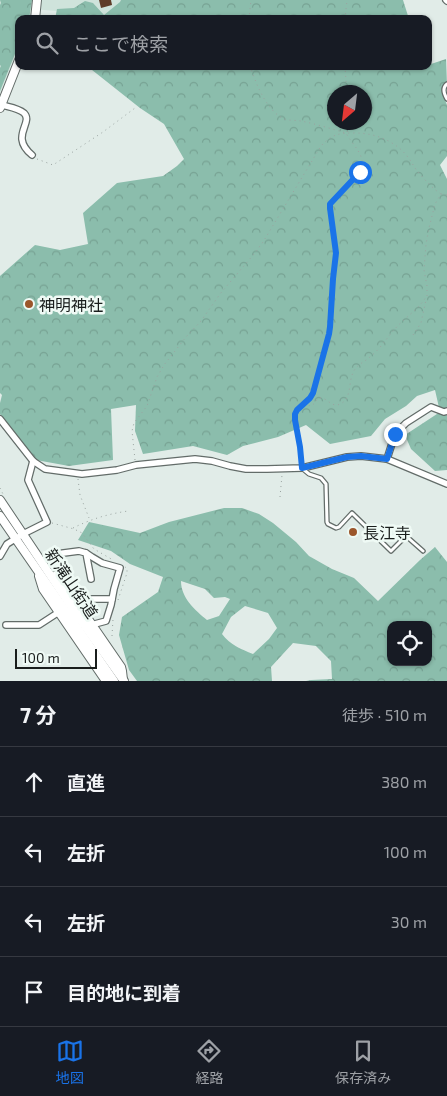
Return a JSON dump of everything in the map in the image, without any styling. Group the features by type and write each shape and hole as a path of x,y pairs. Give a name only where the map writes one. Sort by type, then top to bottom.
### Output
{"main road":[{"path":"35,15 37,0"},
{"path":"1,106 15,70"},
{"name":"新滝山街道","path":"0,500 76,615 108,661 124,680"},
{"name":"新滝山街道","path":"1,517 114,681"},
{"path":"40,560 66,588 121,666 124,680"},
{"path":"38,572 43,589 106,681"}],"street":[{"path":"1,106 18,110 26,116 27,120 21,136 25,149 32,155"},
{"path":"387,459 395,434 406,423 431,407 444,412 447,411"},
{"path":"0,419 33,461 45,469 77,474 195,459 246,468 302,468 347,457 361,456 387,459 447,484"},
{"path":"0,556 7,544 47,522 28,480 33,461"},
{"path":"86,552 91,579"},
{"path":"56,554 86,552 102,563 120,568 106,621 92,625"},
{"path":"92,599 112,599"},
{"path":"6,625 39,626 59,612"}],"lane":[{"path":"447,84 444,92 447,99"},
{"path":"302,468 310,474 321,478 326,484 328,524 336,528 339,527 352,513 391,551 406,536 422,551"}],"path":[{"path":"250,15 252,0"},
{"path":"345,15 347,0"},
{"path":"252,70 263,97 282,118 346,133 366,134 391,142 406,155 417,171 434,189 440,194 447,194"},
{"path":"345,70 347,85"},
{"path":"32,155 52,165 103,132 135,108"},
{"path":"302,468 295,414 313,393 329,334 336,253 330,204 363,167 360,153 346,133"},
{"path":"136,465 132,431 134,423 147,406 157,377 164,365 263,242 321,146 328,138 346,133"},
{"path":"413,335 421,323 426,298 427,286 424,270 426,244 435,204 440,194"},
{"path":"304,404 311,406 318,398 326,399 332,405 341,404 348,394 350,380 355,369 375,352 394,330 421,306 426,298"},
{"path":"280,497 282,469"},
{"path":"77,474 80,495 89,519"},
{"path":"72,528 89,519 110,513 128,511"}],"shaded area":[{"path":"0,0 163,0 104,15 32,9 31,15 15,15 15,56 0,93"}],"green space":[{"path":"0,0 32,0 30,15 15,15 15,54 0,91 0,5"},
{"path":"121,0 403,0 408,15 104,15"},
{"path":"85,1 93,3 104,15 56,15 57,9 74,8"},
{"path":"446,59 447,85 442,93 447,105 447,156 440,165 447,179 447,470 435,471 411,449 405,435 440,412 435,390 417,396 406,406 385,419 371,436 330,444 306,425 278,437 243,446 227,455 193,446 143,454 135,431 136,405 111,409 113,460 69,466 36,460 0,414 2,395 0,393 0,276 35,245 60,250 88,244 83,213 117,183 163,176 177,166 184,159 164,124 140,108 92,70 432,70 432,64"},
{"path":"224,508 242,508 259,514 273,523 296,542 309,556 332,569 354,578 378,601 435,547 447,562 447,681 306,681 332,679 331,661 316,646 293,643 271,667 272,681 137,681 129,670 119,635 122,617 158,592 163,577 130,564 111,551 78,540 89,522 140,533 169,522","holes":["181,581 205,589 214,598 225,597 230,599 219,616 207,620 186,598","245,606 268,613 277,628 269,639 253,654 232,644 222,634 231,617"]}],"building":[{"path":"99,0 111,0 112,5 101,8"}],"place":[{"name":"神明神社","path":"29,304"},
{"name":"長江寺","path":"353,532"}],"route":[{"path":"360,172 330,204 336,253 329,334 313,393 295,414 302,468 347,457 361,456 387,459 395,434"}]}
